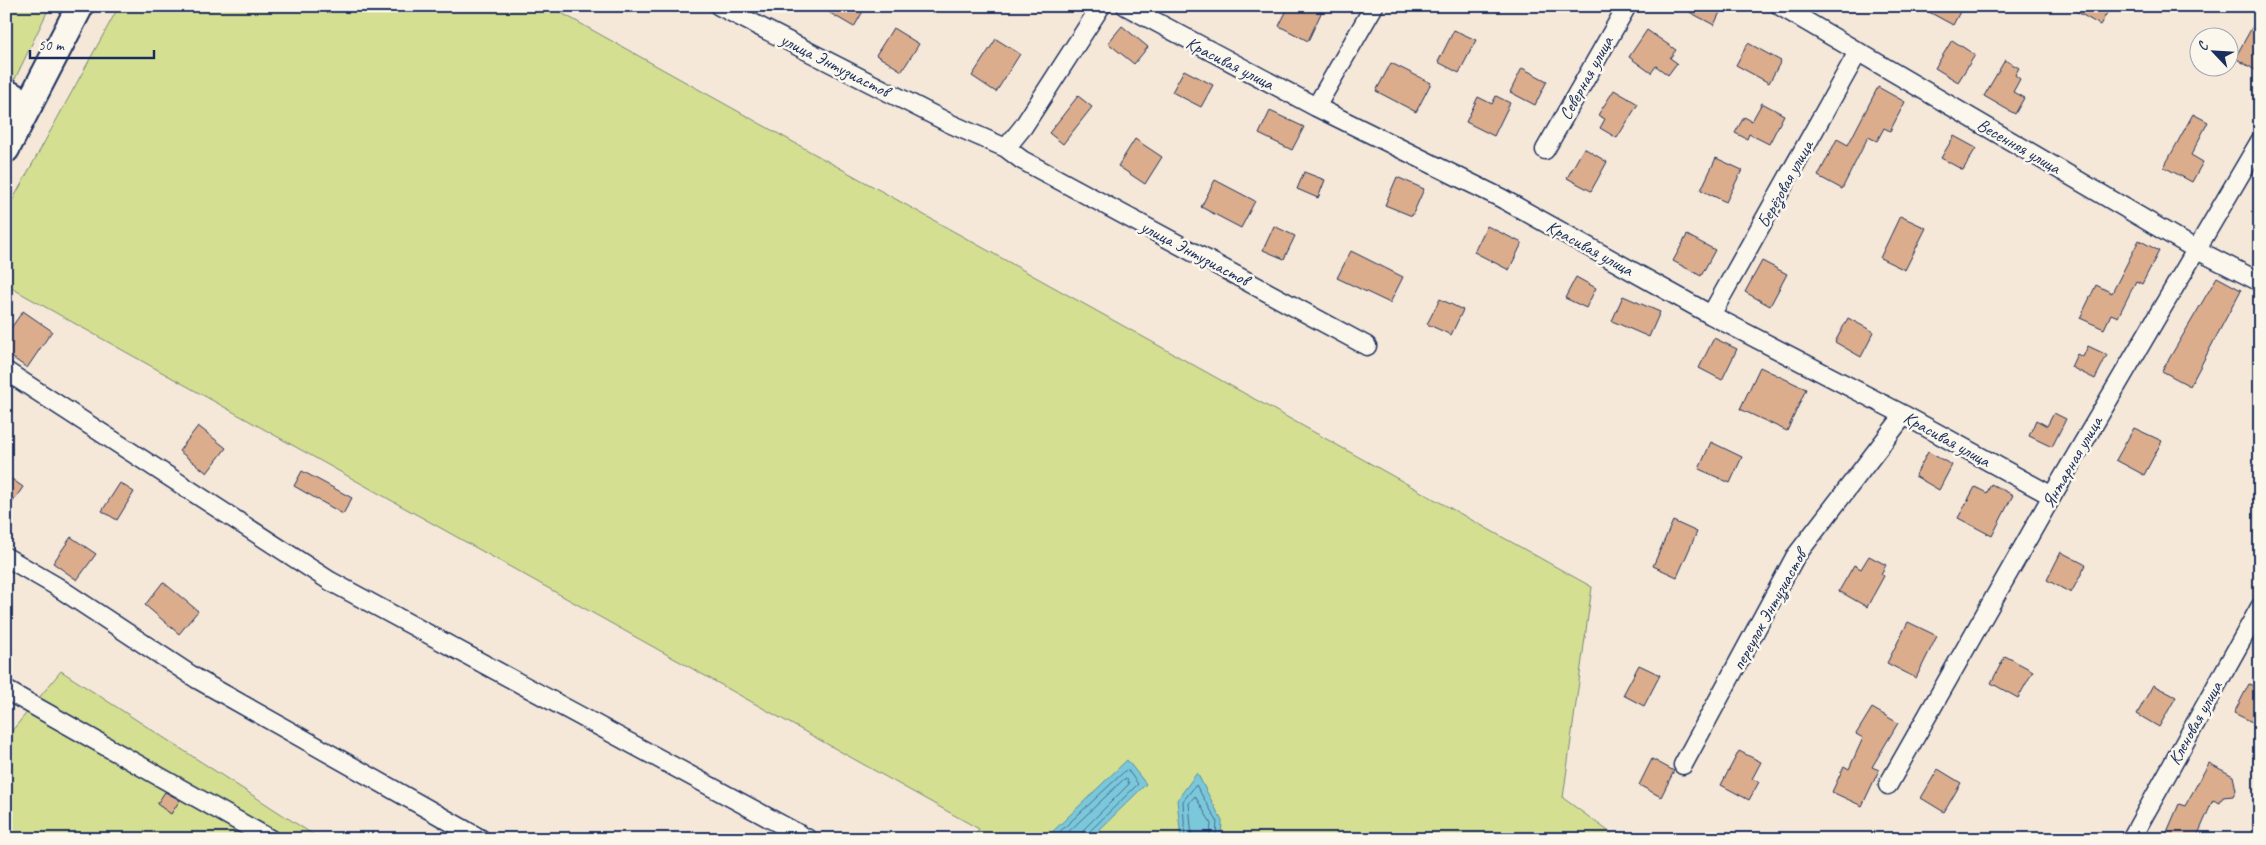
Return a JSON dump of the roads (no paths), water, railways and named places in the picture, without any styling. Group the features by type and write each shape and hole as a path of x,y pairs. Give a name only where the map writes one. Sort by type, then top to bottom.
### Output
{"main road":[{"path":"6,149 80,6"}],"street":[{"name":"улица Энтузиастов","path":"719,6 952,124 1006,148 1022,160 1367,346"},
{"path":"1006,148 1024,128 1101,6"},
{"name":"Красивая улица","path":"1126,6 1316,107 1501,198 1711,315 1904,415 2052,496"},
{"path":"1316,107 1374,6"},
{"name":"Северная улица","path":"1545,150 1627,6"},
{"name":"Весенняя улица","path":"1780,6 2197,250 2260,282"},
{"name":"Берёзовая улица","path":"1711,315 1858,52"},
{"path":"6,91 30,105"},
{"name":"Янтарная улица","path":"1888,785 2052,496 2260,141"},
{"path":"6,371 330,581 808,839"},
{"name":"переулок Энтузиастов","path":"1683,765 1796,557 1904,415"},
{"path":"6,557 56,586 197,679 481,839"},
{"name":"Кленовая улица","path":"2131,839 2260,607"},
{"path":"6,690 270,839"}],"water":[{"path":"1127,760 1146,784 1090,839 1045,839"},
{"path":"1197,773 1222,821 1221,839 1181,839 1177,800"}]}
